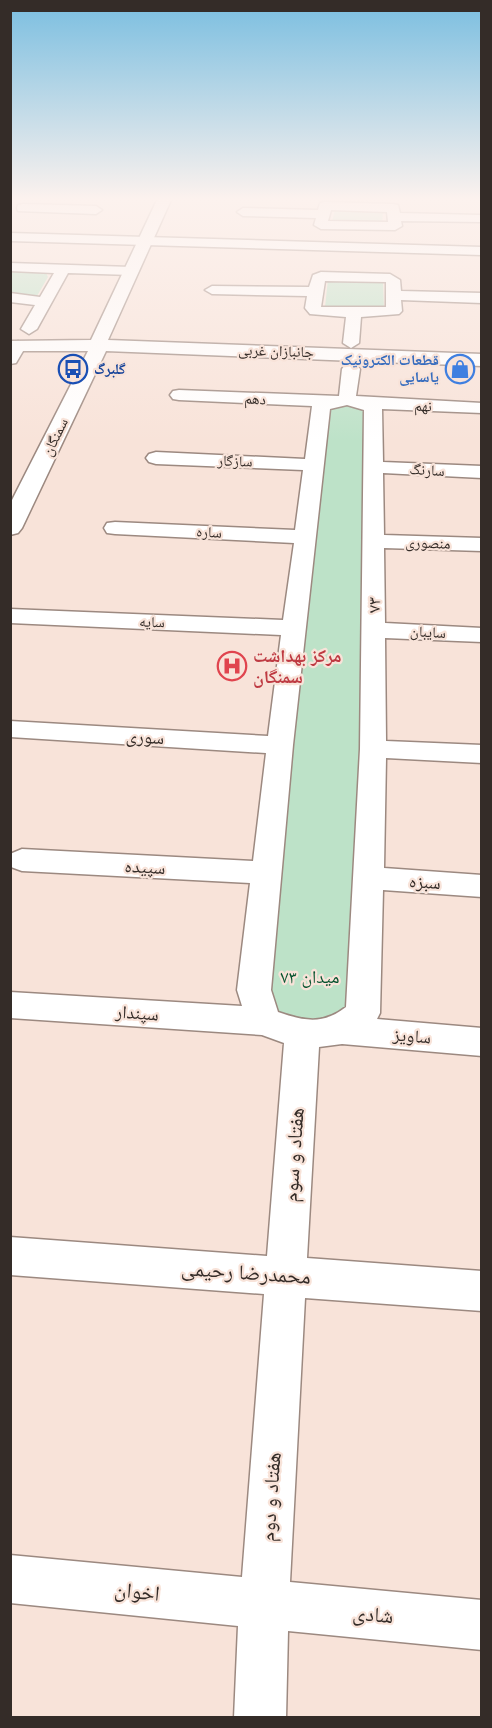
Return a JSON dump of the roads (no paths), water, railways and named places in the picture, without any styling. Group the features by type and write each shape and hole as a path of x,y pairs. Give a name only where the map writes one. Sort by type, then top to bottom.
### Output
{"main road":[{"name":"سمنگان","path":"13,517 99,343 127,281"},
{"name":"جانبازان غربی","path":"12,346 99,343 482,360"}],"street":[{"path":"29,329 56,281"},
{"path":"317,281 313,308 315,310 354,313 392,313 393,281"},
{"path":"212,290 315,292"},
{"path":"394,295 482,298"},
{"path":"10,297 44,302"},
{"path":"351,343 354,313"},
{"path":"264,1021 254,990 280,745 321,406 347,402 351,369"},
{"name":"دهم","path":"179,395 347,402"},
{"name":"نهم","path":"347,402 482,408"},
{"name":"۷۳","path":"342,1030 363,1013 373,749 374,630 373,408 347,402"},
{"name":"سازگار","path":"156,458 314,465"},
{"name":"سارنگ","path":"373,468 482,472"},
{"name":"ساره","path":"115,528 304,537"},
{"name":"منصوری","path":"374,541 482,545"},
{"name":"سایه","path":"10,616 294,628"},
{"name":"سایبان","path":"374,630 482,635"},
{"name":"سوری","path":"10,729 280,745"},
{"path":"373,749 482,754"},
{"name":"سپیده","path":"22,860 268,873"},
{"name":"سبزه","path":"369,878 482,885"},
{"name":"سپندار","path":"10,1005 264,1021 302,1035"},
{"path":"302,1035 342,1030"},
{"name":"ساویز","path":"342,1030 482,1042"},
{"name":"هفتاد و سوم","path":"286,1276 302,1035"},
{"name":"محمدرضا رحیمی","path":"10,1256 482,1291"},
{"name":"هفتاد و دوم","path":"260,1718 264,1605 286,1276"},
{"name":"اخوان","path":"10,1579 264,1605"},
{"name":"شادی","path":"264,1605 482,1625"}],"place":[{"name":"گلبرگ","path":"73,369"},
{"name":"قطعات الکترونیک یاسایی","path":"460,369"},
{"name":"مرکز بهداشت سمنگان","path":"232,666"}],"park label":[{"name":"میدان ۷۳","path":"310,977"}]}
